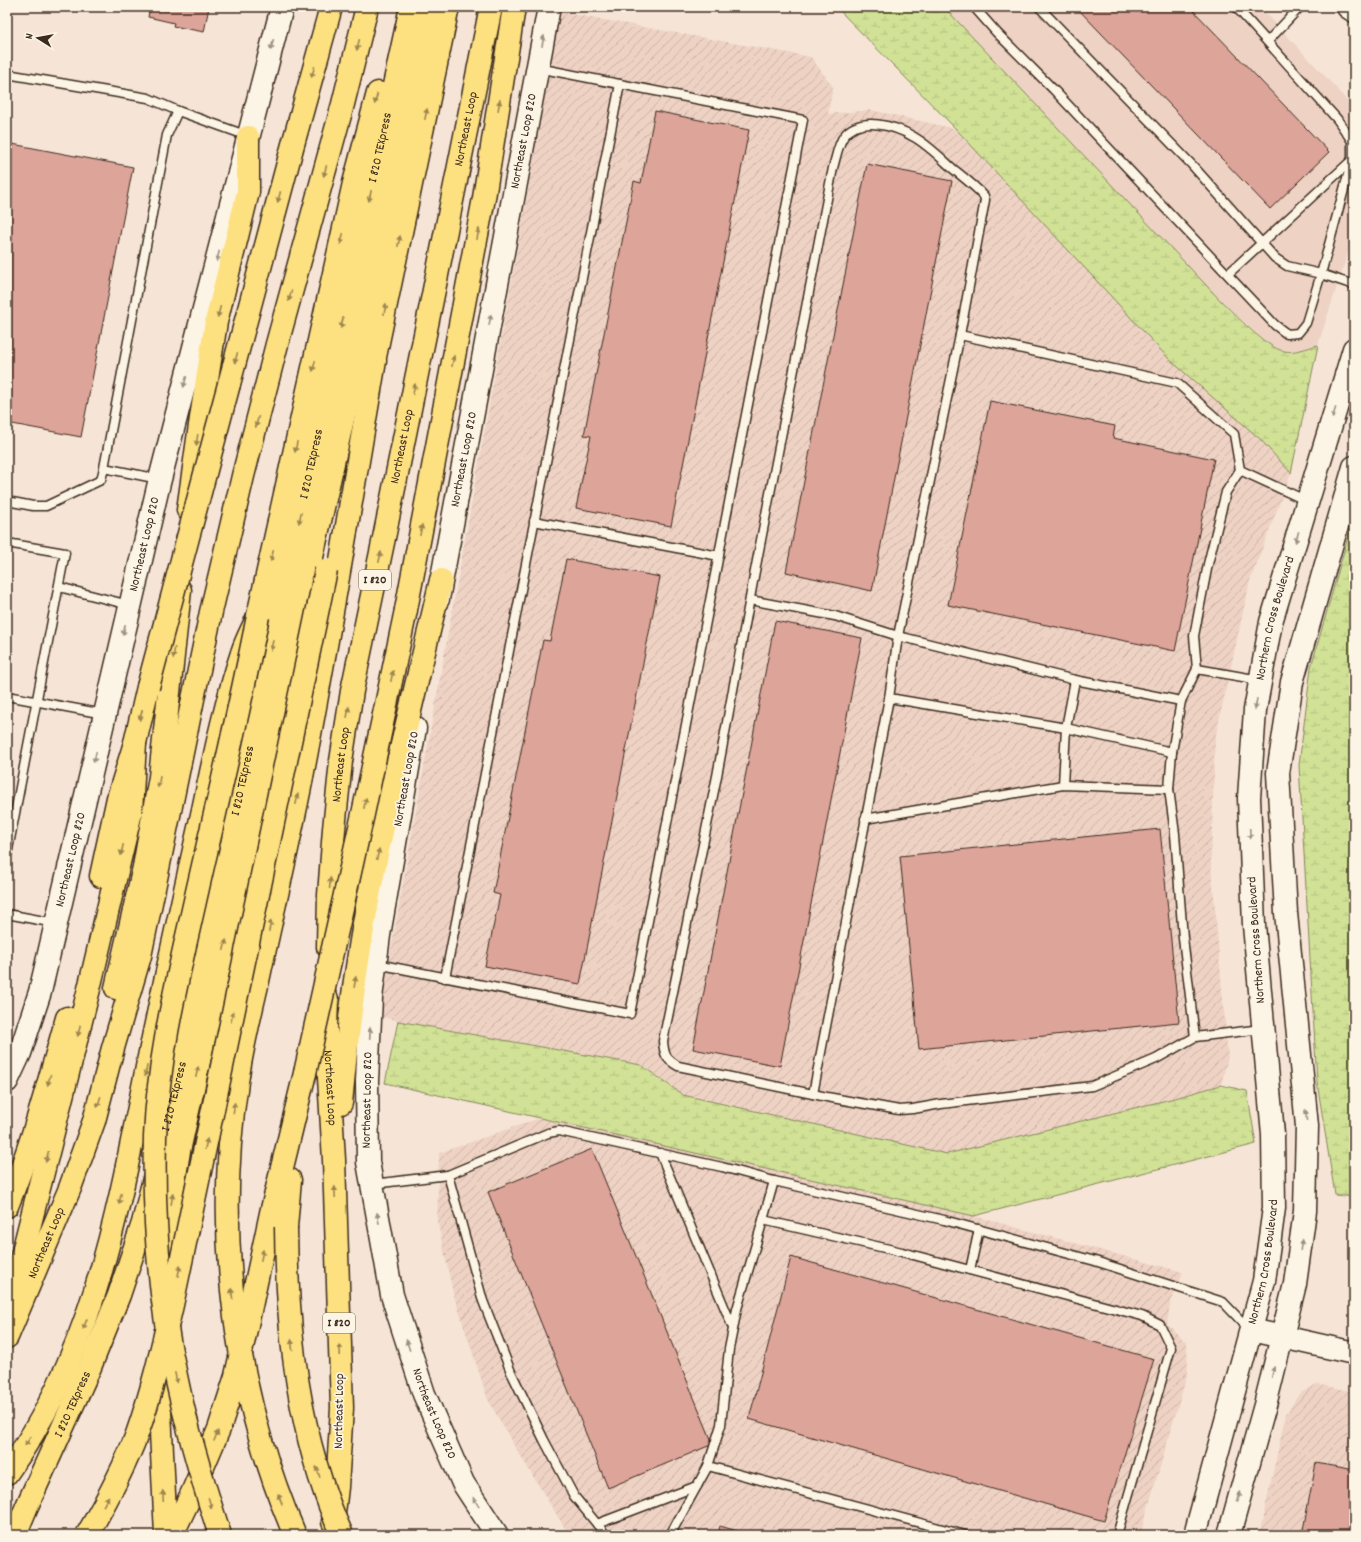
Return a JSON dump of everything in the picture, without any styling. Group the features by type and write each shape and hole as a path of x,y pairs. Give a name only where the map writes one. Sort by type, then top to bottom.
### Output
{"highway":[{"path":"7,1206 35,1129 77,985 118,798 135,743 148,687 290,156 332,7"},
{"name":"Northeast Loop","path":"7,1337 70,1188 94,1121 113,1048 140,956 211,612 243,476 277,344 343,104 367,7"},
{"path":"220,1535 186,1419 169,1341 164,1303 155,1188 156,1137 164,1052 175,987 243,694 258,616 354,183 400,7"},
{"name":"I 820 TEXpress","path":"16,1535 27,1506 90,1367 119,1295 145,1215 184,1058 237,806 411,7"},
{"name":"I 820 TEXpress","path":"166,1535 157,1344 169,1213 179,1151 359,347 430,7"},
{"path":"87,1535 114,1486 137,1434 154,1380 175,1290 326,570 375,361 448,7"},
{"name":"Northeast Loop","path":"332,1535 337,1487 342,1408 334,1160 326,1028 329,895 341,761 352,690 390,510 491,7"},
{"path":"172,1535 192,1493 219,1429 236,1376 271,1213 305,1073 363,814 406,610 484,198 514,7"},
{"path":"113,1048 108,1025 144,867 160,777 189,503 200,418 216,322 248,192 248,137"},
{"path":"295,1535 278,1493 267,1459 242,1359 232,1293 229,1253 228,1195 230,1151 233,1114 243,1051 301,782 339,574 375,361"},
{"path":"334,1160 338,1144 353,1000 363,931 385,818 441,580"},
{"path":"7,1473 37,1427 53,1397 77,1345 99,1282 123,1186 164,984 220,732 242,651 258,616"},
{"path":"7,1329 10,1306 90,989 131,812 135,743"},
{"path":"305,1073 293,1146 286,1227 288,1308 297,1384 315,1462 342,1535"},
{"path":"7,1529 8,1535"}],"main road":[{"name":"Northeast Loop 820","path":"7,1081 20,1053 36,1008 57,924 160,480 282,7"},
{"name":"Northeast Loop 820","path":"497,1535 463,1483 424,1394 392,1295 368,1162 367,1082 371,998 381,928 441,580 549,7"},
{"path":"1348,7 1354,11"},
{"name":"Northern Cross Boulevard","path":"1196,1535 1264,1281 1274,1208 1273,1134 1254,925 1249,798 1255,710 1271,622 1308,502 1348,391 1354,349"},
{"path":"1228,1535 1295,1284 1305,1211 1307,1126 1286,913 1278,773 1292,682 1354,467"},
{"path":"1260,680 1292,682"},
{"path":"1251,1330 1354,1353"}],"lane":[{"path":"974,7 1054,89 1275,325 1287,334 1298,333 1306,323 1322,274 1352,160 1352,141 1337,119 1236,7"},
{"path":"1039,7 1193,166 1275,258 1287,266 1322,274 1354,285"},
{"path":"1268,41 1300,7"},
{"path":"376,964 630,1014 803,120 538,68"},
{"path":"7,74 148,98 178,111 248,137"},
{"path":"445,978 620,84"},
{"path":"7,500 33,506 46,506 101,480 167,135 178,111"},
{"path":"813,1094 888,698 898,636 960,335 985,200 984,196 915,137 899,129 879,125 863,124 853,128 844,136 834,168 717,776 663,1041 664,1052 669,1061 678,1066 813,1094 899,1110 1092,1086 1156,1059 1194,1036 1264,1029"},
{"path":"1228,274 1352,160"},
{"path":"960,335 1177,383 1234,434 1240,470 1226,492 1208,564 1194,636 1197,669 1181,701 1172,752 1169,788 1194,1036"},
{"path":"104,468 160,480"},
{"path":"1240,470 1308,502"},
{"path":"534,521 719,556"},
{"path":"7,543 65,553 38,701 7,855"},
{"path":"59,587 130,605"},
{"path":"750,600 836,616 898,636 1075,680 1181,701"},
{"path":"1197,669 1260,680"},
{"path":"1063,785 1066,728 1075,680"},
{"path":"7,696 105,714"},
{"path":"888,698 1066,728 1172,752"},
{"path":"865,819 1063,785 1169,788"},
{"path":"7,914 57,924"},
{"path":"372,1184 448,1175 548,1133 559,1131 722,1167 774,1181 944,1220 1095,1261 1223,1302 1251,1330"},
{"path":"660,1153 733,1328"},
{"path":"448,1175 483,1301 511,1372 544,1440 574,1496 606,1535"},
{"path":"670,1535 708,1466 722,1425 729,1349 737,1309 764,1220 774,1181"},
{"path":"764,1220 902,1252 970,1270 1142,1316 1160,1325 1171,1348 1117,1535"},
{"path":"970,1270 979,1230"},
{"path":"708,1466 965,1535"},
{"path":"597,1524 697,1486"}],"shaded area":[{"path":"944,7 1260,7 1338,90 1354,110 1354,234 1318,345 1301,350 1283,351 1267,343 1221,301"},
{"path":"560,12 811,57 833,87 828,114 871,110 956,129 1025,202 1260,439 1291,473 1250,581 1215,739 1211,862 1228,1057 1221,1085 1175,1098 947,1154 683,1095 641,1065 398,1021 379,1016"},
{"path":"540,1118 974,1216 1183,1272 1170,1305 1167,1324 1187,1343 1188,1372 1140,1535 569,1535 488,1400 453,1293 437,1220 439,1153"},
{"path":"1317,1384 1354,1392 1354,1535 1259,1535 1286,1414 1299,1394"}],"green space":[{"path":"836,7 944,7 1221,301 1251,330 1269,344 1284,351 1297,351 1318,345 1291,473 1260,439 1169,359 956,129"},
{"path":"1354,516 1354,1197 1335,1195 1317,1082 1299,765 1311,667"},
{"path":"398,1021 641,1065 683,1095 947,1154 1175,1098 1221,1085 1247,1091 1256,1144 974,1216 385,1083"}],"building":[{"path":"150,7 209,7 204,32 173,26 174,23 148,17"},
{"path":"1076,7 1190,7 1329,152 1270,209"},
{"path":"655,111 749,130 671,526 576,508 591,436 584,435 634,181 641,183"},
{"path":"7,143 133,167 81,437 7,423"},
{"path":"867,164 952,181 872,591 786,572"},
{"path":"990,401 1115,426 1113,438 1214,459 1175,651 948,605"},
{"path":"566,559 660,577 580,984 485,966 500,895 493,893 543,640 550,641"},
{"path":"775,621 862,638 780,1066 693,1049"},
{"path":"1160,829 1179,1022 919,1049 900,856"},
{"path":"592,1149 713,1444 608,1488 488,1192"},
{"path":"791,1257 1154,1359 1104,1521 749,1419"},
{"path":"1316,1463 1354,1470 1354,1535 1302,1535"},
{"path":"720,1526 751,1535 718,1535"}]}
